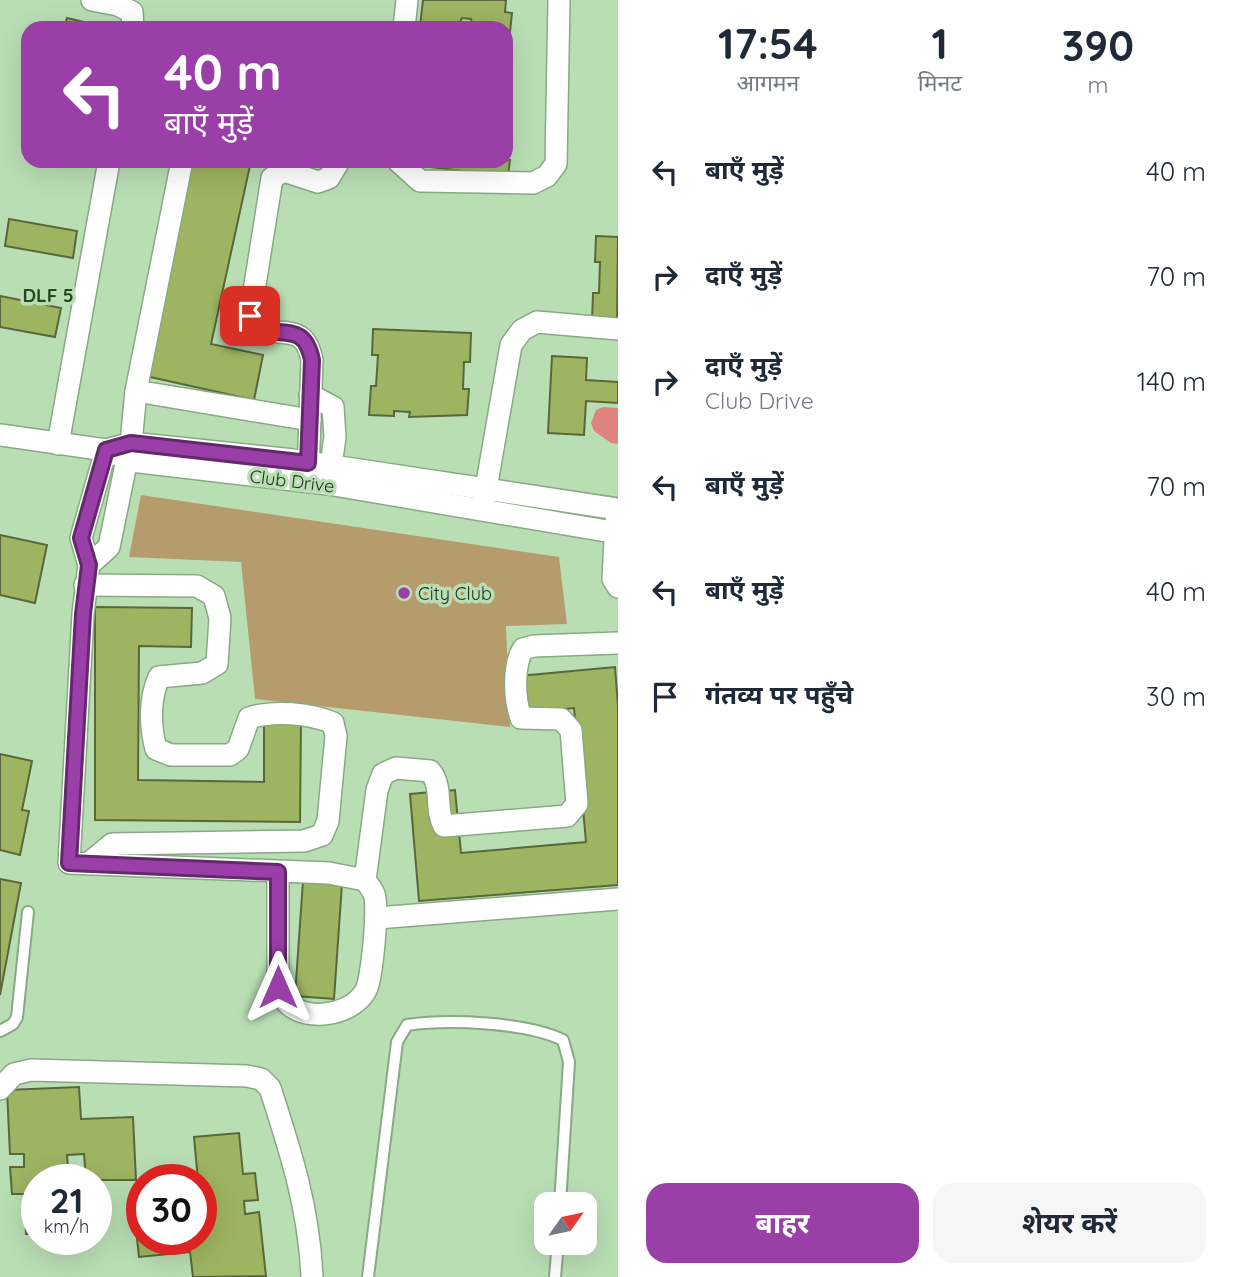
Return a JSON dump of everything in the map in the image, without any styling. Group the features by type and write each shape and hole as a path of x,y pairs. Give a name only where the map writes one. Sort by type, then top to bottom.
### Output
{"street":[{"path":"92,0 118,5 132,12 133,21"},
{"path":"405,21 407,0"},
{"path":"406,168 420,181 533,183 547,176 556,164 559,0"},
{"path":"58,444 108,168"},
{"path":"87,575 109,547 129,451 136,391 181,168"},
{"path":"319,474 310,420 312,360 306,340 294,333 262,330 250,316 272,178 284,171 318,181 329,178 334,168"},
{"path":"482,511 511,345 522,330 537,322 618,329"},
{"path":"136,391 310,420"},
{"path":"310,395 333,407 335,420 319,474"},
{"name":"Club Drive","path":"0,436 319,474 486,488 617,509"},
{"path":"106,450 81,538 87,575 69,863 329,873 365,880"},
{"name":"Club Drive","path":"319,474 482,511 616,533"},
{"path":"617,509 613,579 618,587"},
{"path":"87,575 197,586 214,596 220,618 217,664 202,673 159,677 154,689 151,732 156,749 171,755 230,755 238,750 249,718 265,713 320,717 333,723 336,736 328,821 322,835 304,841 112,845 88,864"},
{"path":"278,872 278,987 283,998 295,1009 334,1015 350,1006 366,990 377,918 374,894 365,880 377,790 383,774 396,768 430,771 439,781 440,818 444,826 567,816 577,804 571,730 561,719 520,718 517,708 517,659 523,649 534,646 618,643"},
{"path":"377,918 618,899"},
{"path":"0,1089 14,1074 32,1070 247,1076 261,1079 270,1088 300,1180 310,1231 312,1277"}],"lane":[{"path":"0,1031 13,1024 16,1017 28,912"},
{"path":"368,1277 397,1042 407,1025 430,1021 541,1029 563,1040 569,1062 561,1192"},
{"path":"555,1277 557,1255"}],"shaded area":[{"path":"603,407 618,408 618,444 611,443 594,431 591,423 596,410"},
{"name":"City Club","path":"141,495 559,557 567,624 506,626 510,727 255,699 241,562 129,557"}],"building":[{"path":"423,0 506,0 505,12 512,13 511,21 471,21 462,18 460,21 421,21"},
{"path":"185,168 249,168 211,344 263,355 254,400 141,375"},
{"path":"438,168 509,168 508,176"},
{"path":"9,219 77,231 73,258 5,246"},
{"path":"596,236 618,237 617,323 592,322 593,293 599,293 600,262 595,262"},
{"path":"0,296 61,308 55,337 0,327"},
{"path":"373,329 471,333 470,362 464,362 463,389 469,389 467,415 409,417 410,412 394,411 394,416 369,415 371,386 376,386 378,355 372,355"},
{"path":"552,356 587,358 586,380 618,382 618,403 586,401 584,435 548,433"},
{"path":"0,535 47,545 35,603 0,595"},
{"path":"95,607 192,608 191,647 139,646 138,780 264,782 264,721 301,722 300,822 95,820"},
{"path":"615,667 618,706 618,885 419,901 410,794 455,790 461,853 586,842 574,708 522,713 519,676"},
{"path":"0,754 32,761 22,810 29,811 20,855 0,850"},
{"path":"0,879 21,883 0,995"},
{"path":"303,881 342,884 334,999 295,996"},
{"path":"79,1087 81,1119 133,1117 135,1164 126,1164 126,1180 112,1180 112,1164 85,1164 84,1154 67,1155 68,1164 24,1164 24,1154 10,1154 7,1090"},
{"path":"239,1133 243,1174 255,1173 258,1200 244,1201 245,1214 259,1212 266,1276 193,1277 190,1255 217,1255 217,1164 197,1164 194,1137"},
{"path":"10,1167 21,1167 21,1194 12,1194"}],"place":[{"name":"City Club","path":"404,593"}],"district":[{"name":"DLF 5","path":"48,295"}],"route":[{"path":"250,316 257,328 294,333 306,340 309,346 312,360 308,463 131,443 106,450 81,538 89,565 83,614 69,863 278,872 278,987"}]}
